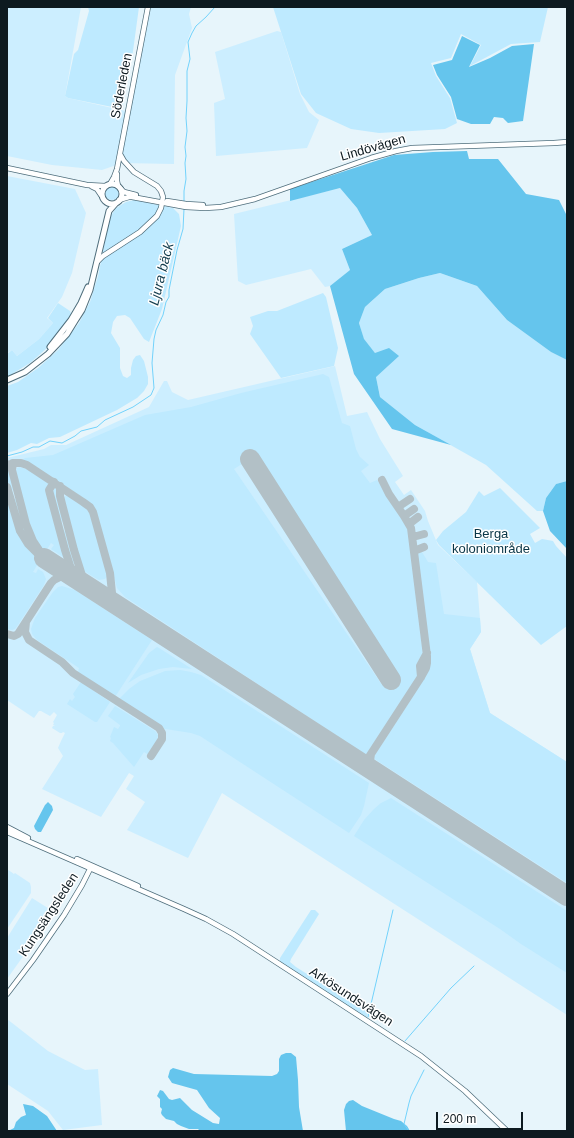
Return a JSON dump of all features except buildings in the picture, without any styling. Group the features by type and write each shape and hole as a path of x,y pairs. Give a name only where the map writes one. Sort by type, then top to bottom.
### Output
{"main road":[{"name":"Söderleden","path":"107,185 113,180 117,169 148,7"},
{"name":"Lindövägen","path":"118,201 129,197 185,205 227,205 255,199 371,158 412,148 567,143"},
{"path":"97,262 103,256 140,232 160,212 162,201 161,191 134,172 124,162 120,152"},
{"path":"7,168 87,185 97,189 102,197 106,211 106,219"},
{"name":"Söderleden","path":"117,169 117,181 120,188"},
{"path":"8,380 25,372 53,350 67,334 86,300 94,279 106,219 110,209 122,195 120,188 114,184 87,185"},
{"path":"102,197 103,188 107,185"},
{"name":"Lindövägen","path":"120,188 128,193 162,201"},
{"path":"102,197 109,203 118,201"},
{"path":"8,380 42,356 54,344 65,329 77,311 87,290 98,255"},
{"name":"Arkösundsvägen","path":"7,827 50,849 206,919 233,934 421,1056 465,1091 507,1131"},
{"name":"Arkösundsvägen","path":"7,832 91,867"},
{"name":"Kungsängsleden","path":"7,994 60,921 91,867"}],"shaded area":[{"path":"7,7 81,7 65,96 68,98 130,112 151,7 191,7 189,14 192,28 175,75 174,164 122,163 102,170 52,165 7,156"},
{"path":"277,31 281,32 300,94 309,112 319,120 307,148 216,156 214,103 225,99 215,52"},
{"path":"462,36 480,45 469,67 512,46 534,44 523,121 508,123 503,118 494,117 490,124 471,124 457,119 451,97 437,75 433,65 452,60"},
{"path":"467,151 469,159 498,159 526,194 559,200 567,216 567,360 551,352 507,320 477,286 440,273 385,289 365,307 359,323 364,339 375,353 389,348 399,356 376,377 380,397 415,425 451,445 392,429 354,374 330,286 350,270 342,249 372,235 357,208 340,188 290,201 290,189 394,155"},
{"path":"7,176 75,189 86,213 72,273 62,297 47,318 53,323 39,339 17,356 12,350 7,353"},
{"path":"340,188 357,208 372,235 342,249 350,270 330,286 325,287 311,269 246,285 238,281 234,214"},
{"path":"335,366 347,416 367,412 380,439 403,476 395,482 404,495 411,490 425,511 438,545 477,582 481,632 470,649 490,713 567,762 567,1015 222,793 188,858 127,830 145,802 126,789 134,776 129,773 101,817 42,789 63,756 58,748 65,733 60,733 52,728 55,726 53,725 53,722 57,715 54,712 50,716 39,711 34,718 7,700 7,458 44,449 51,445 66,445 149,407 164,381 167,381 172,392 188,400"},
{"path":"567,481 567,549 550,531 543,511 546,498 556,484"},
{"path":"48,802 52,806 53,810 41,832 38,832 34,826"},
{"path":"7,869 30,883 31,893 7,929"},
{"path":"32,898 51,910 33,938 29,948 7,979 7,938"},
{"path":"7,1019 48,1051 85,1070 98,1069 102,1125 63,1130 48,1111 7,1084"},
{"path":"291,1053 296,1057 299,1107 303,1131 200,1131 198,1129 189,1129 181,1126 174,1121 166,1119 161,1113 162,1109 160,1107 160,1099 157,1096 160,1090 163,1091 169,1099 172,1100 180,1098 192,1110 213,1123 219,1124 220,1118 209,1108 197,1090 172,1083 168,1077 170,1070 173,1068 194,1074 272,1076 277,1074 279,1071 279,1059 281,1055"},
{"path":"353,1100 362,1106 401,1121 410,1131 346,1131 344,1110 346,1104"},
{"path":"23,1104 33,1106 47,1116 57,1131 8,1131 14,1128 16,1122 21,1117 26,1115"}],"green space":[{"path":"88,7 139,7 133,51 122,109 68,98 65,96 74,54 78,50 89,11"},
{"path":"273,7 548,7 540,42 511,44 470,66 481,45 461,34 451,58 431,63 436,76 450,98 457,123 445,129 379,133 351,129 316,113 301,94"},
{"path":"109,186 115,186 119,190 119,196 115,200 109,200 105,196 105,190"},
{"path":"134,200 173,208 179,214 181,226 162,309 149,342 144,339 130,318 125,315 117,316 113,322 111,333 120,348 120,368 123,376 127,378 131,375 133,360 136,356 140,355 144,361 148,384 137,398 117,410 60,437 49,438 37,444 31,443 7,453 7,386 18,382 38,368 58,350 79,323 90,302 98,276 110,217 116,208 126,202"},
{"path":"440,273 477,286 507,320 551,352 567,360 567,481 556,484 546,498 543,511 537,511 486,465 415,425 380,397 376,377 375,353 364,340 359,323 365,307 385,289"},
{"path":"323,293 326,297 338,348 334,366 281,378 250,334 253,326 250,317 268,311 277,311"},
{"path":"58,303 70,311 71,317 57,337 46,349 30,363 7,377 7,354 12,350 17,356 39,339 53,323 48,318"},
{"path":"323,374 329,377 342,423 350,426 356,449 360,457 369,465 361,471 370,483 377,480 404,519 409,531 423,655 418,663 418,678 368,756 125,597 117,588 98,519 90,504 29,464 21,461 25,458 53,455 145,415 191,407 241,393","holes":["256,455 397,675 382,685 234,469"]},
{"path":"20,467 29,470 51,485 48,491 49,497 66,559 51,549 54,545 51,543 44,554 37,543 31,530 15,474 17,468"},
{"path":"7,469 10,471 15,486 13,490 10,489 7,478"},
{"path":"54,488 57,489 64,518 62,522 59,520 52,494"},
{"name":"Berga koloniområde","path":"500,488 540,528 530,534 535,543 542,539 553,541 567,558 567,626 541,645 439,545 436,540 443,531 466,512 479,491 484,496"},
{"path":"7,489 17,529 24,541 40,560 33,572 36,573 38,569 43,572 46,579 44,585 18,625 12,630 7,629"},
{"path":"67,495 87,508 91,513 108,575 105,579 99,580 84,571 82,568 63,500 63,498"},
{"path":"14,499 18,499 27,532 38,553 22,531"},
{"path":"65,530 68,533 77,563 76,564 72,562 68,552 63,534"},
{"path":"422,552 428,562 436,563 444,614 480,618 481,632 470,649 490,713 567,762 567,883 373,758 430,667 417,554"},
{"path":"62,586 75,590 152,640 115,697 78,672 79,668 37,640 32,634 31,629 35,618 53,592 58,587"},
{"path":"157,647 192,669 173,667 159,669 141,675 128,683 149,653"},
{"path":"180,670 201,675 369,783 361,815 349,833 200,736 191,733 159,728 160,726 119,699 140,681 165,671"},
{"path":"81,682 110,702 97,722 67,704 70,699 72,701 75,697 73,694"},
{"path":"115,706 155,731 158,735 157,743 149,755 144,752 134,767 110,741 114,727 118,729 120,726 108,716"},
{"path":"391,798 567,911 567,973 354,836 364,820 374,809 381,803"},
{"path":"311,910 315,910 319,914 290,962 367,1012 368,1014 366,1018 281,963 280,958"}],"waterway":[{"name":"Ljura bäck","path":"184,202 186,179 185,147 187,131 187,71 190,59 188,42 196,26 215,7"},
{"name":"Ljura bäck","path":"7,456 33,447 39,447 50,441 62,443 81,431 97,427 105,420 133,407 151,395 154,388 152,363 154,339 169,297 177,250 183,229 184,209"},
{"path":"368,1017 393,910"},
{"path":"405,1041 451,988 474,966"},
{"path":"409,1131 404,1124 409,1103 424,1070"}],"taxiway":[{"path":"13,463 12,470 26,524 33,541 45,557"},
{"path":"7,465 15,463 27,465 90,507 93,512 110,573 113,603"},
{"path":"342,751 359,760 369,757 421,677 427,663 411,528 389,494 382,480"},
{"path":"54,482 49,490 74,578"},
{"path":"60,486 62,504 85,585"},
{"path":"7,487 20,531 28,544 37,553"},
{"path":"398,507 410,499"},
{"path":"404,516 414,509"},
{"path":"409,524 418,517"},
{"path":"413,537 424,534"},
{"path":"414,551 424,547"},
{"path":"7,634 14,636 18,634 54,580 66,576 78,581"},
{"path":"26,622 25,632 29,640 62,662 73,673 159,728 162,733 162,739 151,756"},
{"path":"421,677 420,666 427,653"},
{"path":"371,754 370,761 373,768 389,781"}],"runway":[{"path":"250,459 391,680"},
{"path":"44,558 567,896"}]}
